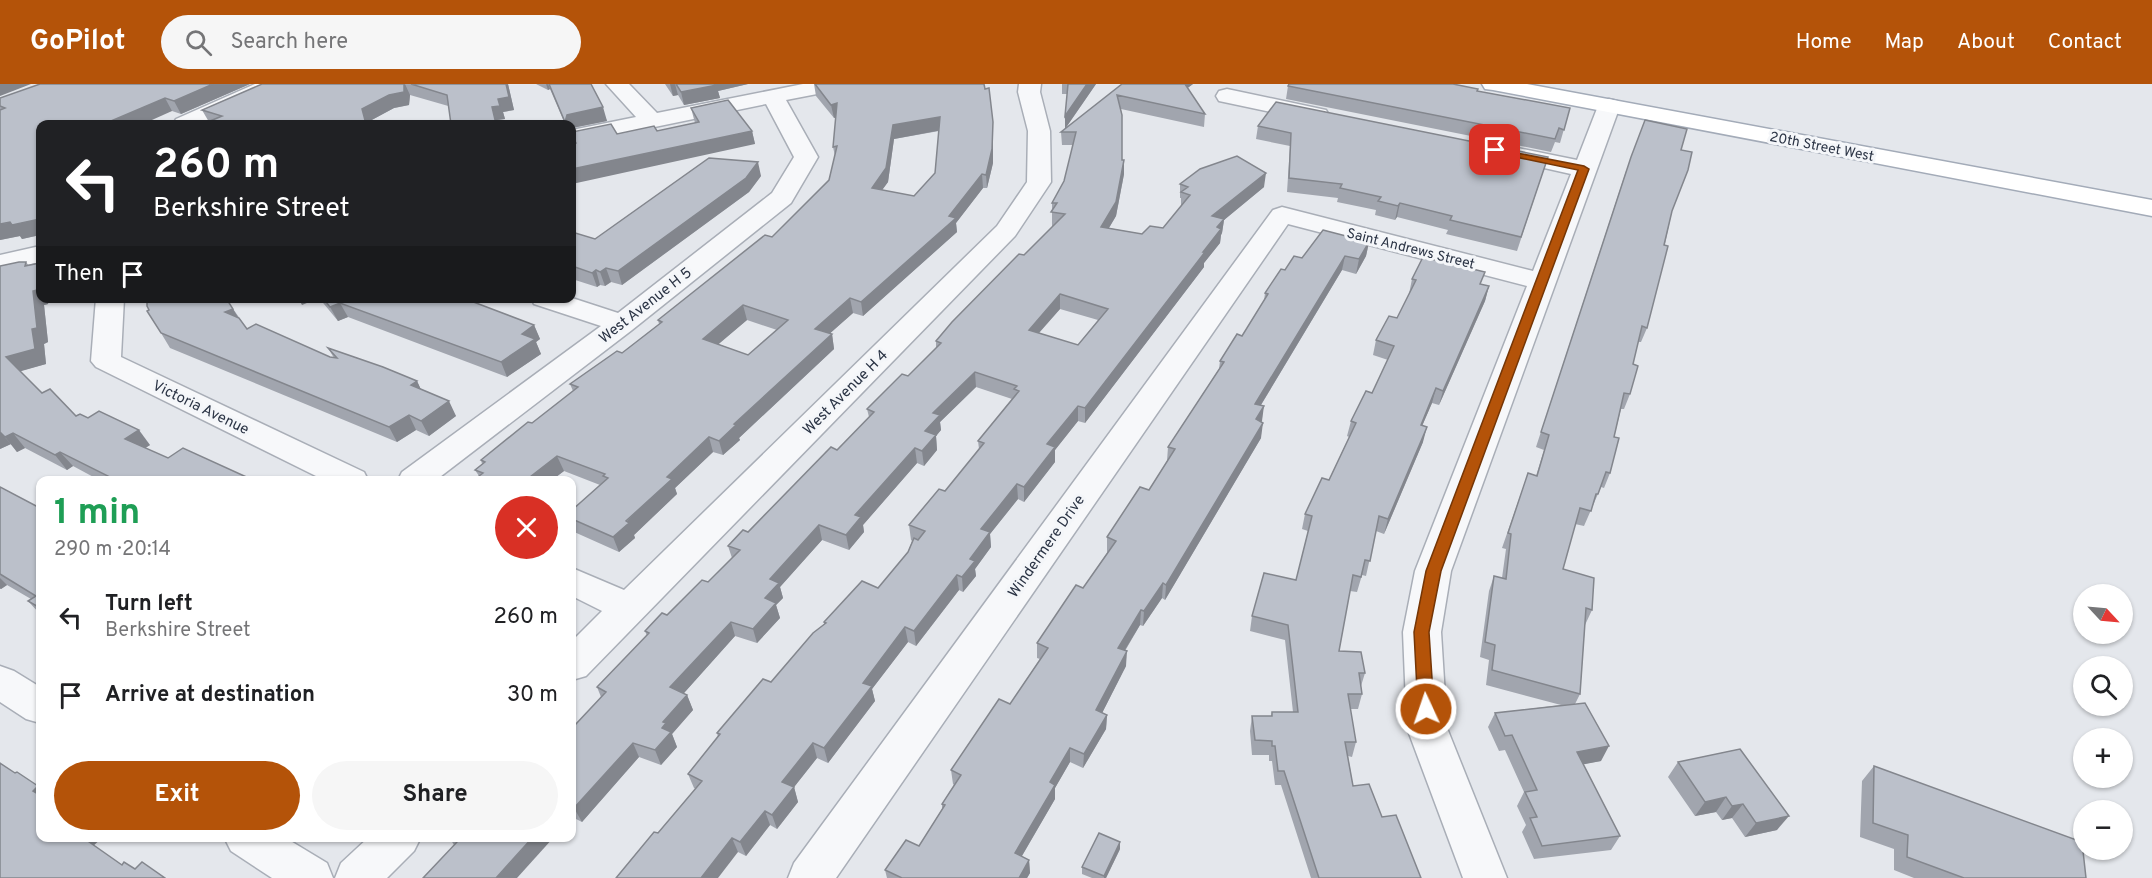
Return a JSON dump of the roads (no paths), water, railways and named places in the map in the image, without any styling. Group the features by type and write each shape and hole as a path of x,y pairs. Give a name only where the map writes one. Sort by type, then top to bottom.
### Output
{"main road":[{"name":"20th Street West","path":"1493,84 2152,208"}],"street":[{"path":"193,120 273,84"},
{"path":"617,84 651,120"},
{"path":"576,136 835,84"},
{"name":"West Avenue H 4","path":"576,661 1006,231 1039,182 1039,131 1029,92 1030,84"},
{"path":"1227,96 1342,120"},
{"name":"West Avenue H 5","path":"419,476 622,324 782,198 806,157 772,97"},
{"path":"1485,878 1427,728 1422,632 1433,571 1609,106"},
{"path":"1480,148 1584,169"},
{"name":"Saint Andrews Street","path":"1282,215 1541,281"},
{"name":"Windermere Drive","path":"810,878 1282,215"},
{"path":"0,262 36,255"},
{"name":"Victoria Avenue","path":"110,303 106,361 344,476"},
{"path":"559,303 622,324"},
{"path":"576,583 629,608"},
{"path":"0,682 36,704"},
{"path":"254,842 311,878"},
{"path":"357,878 394,842"}]}
